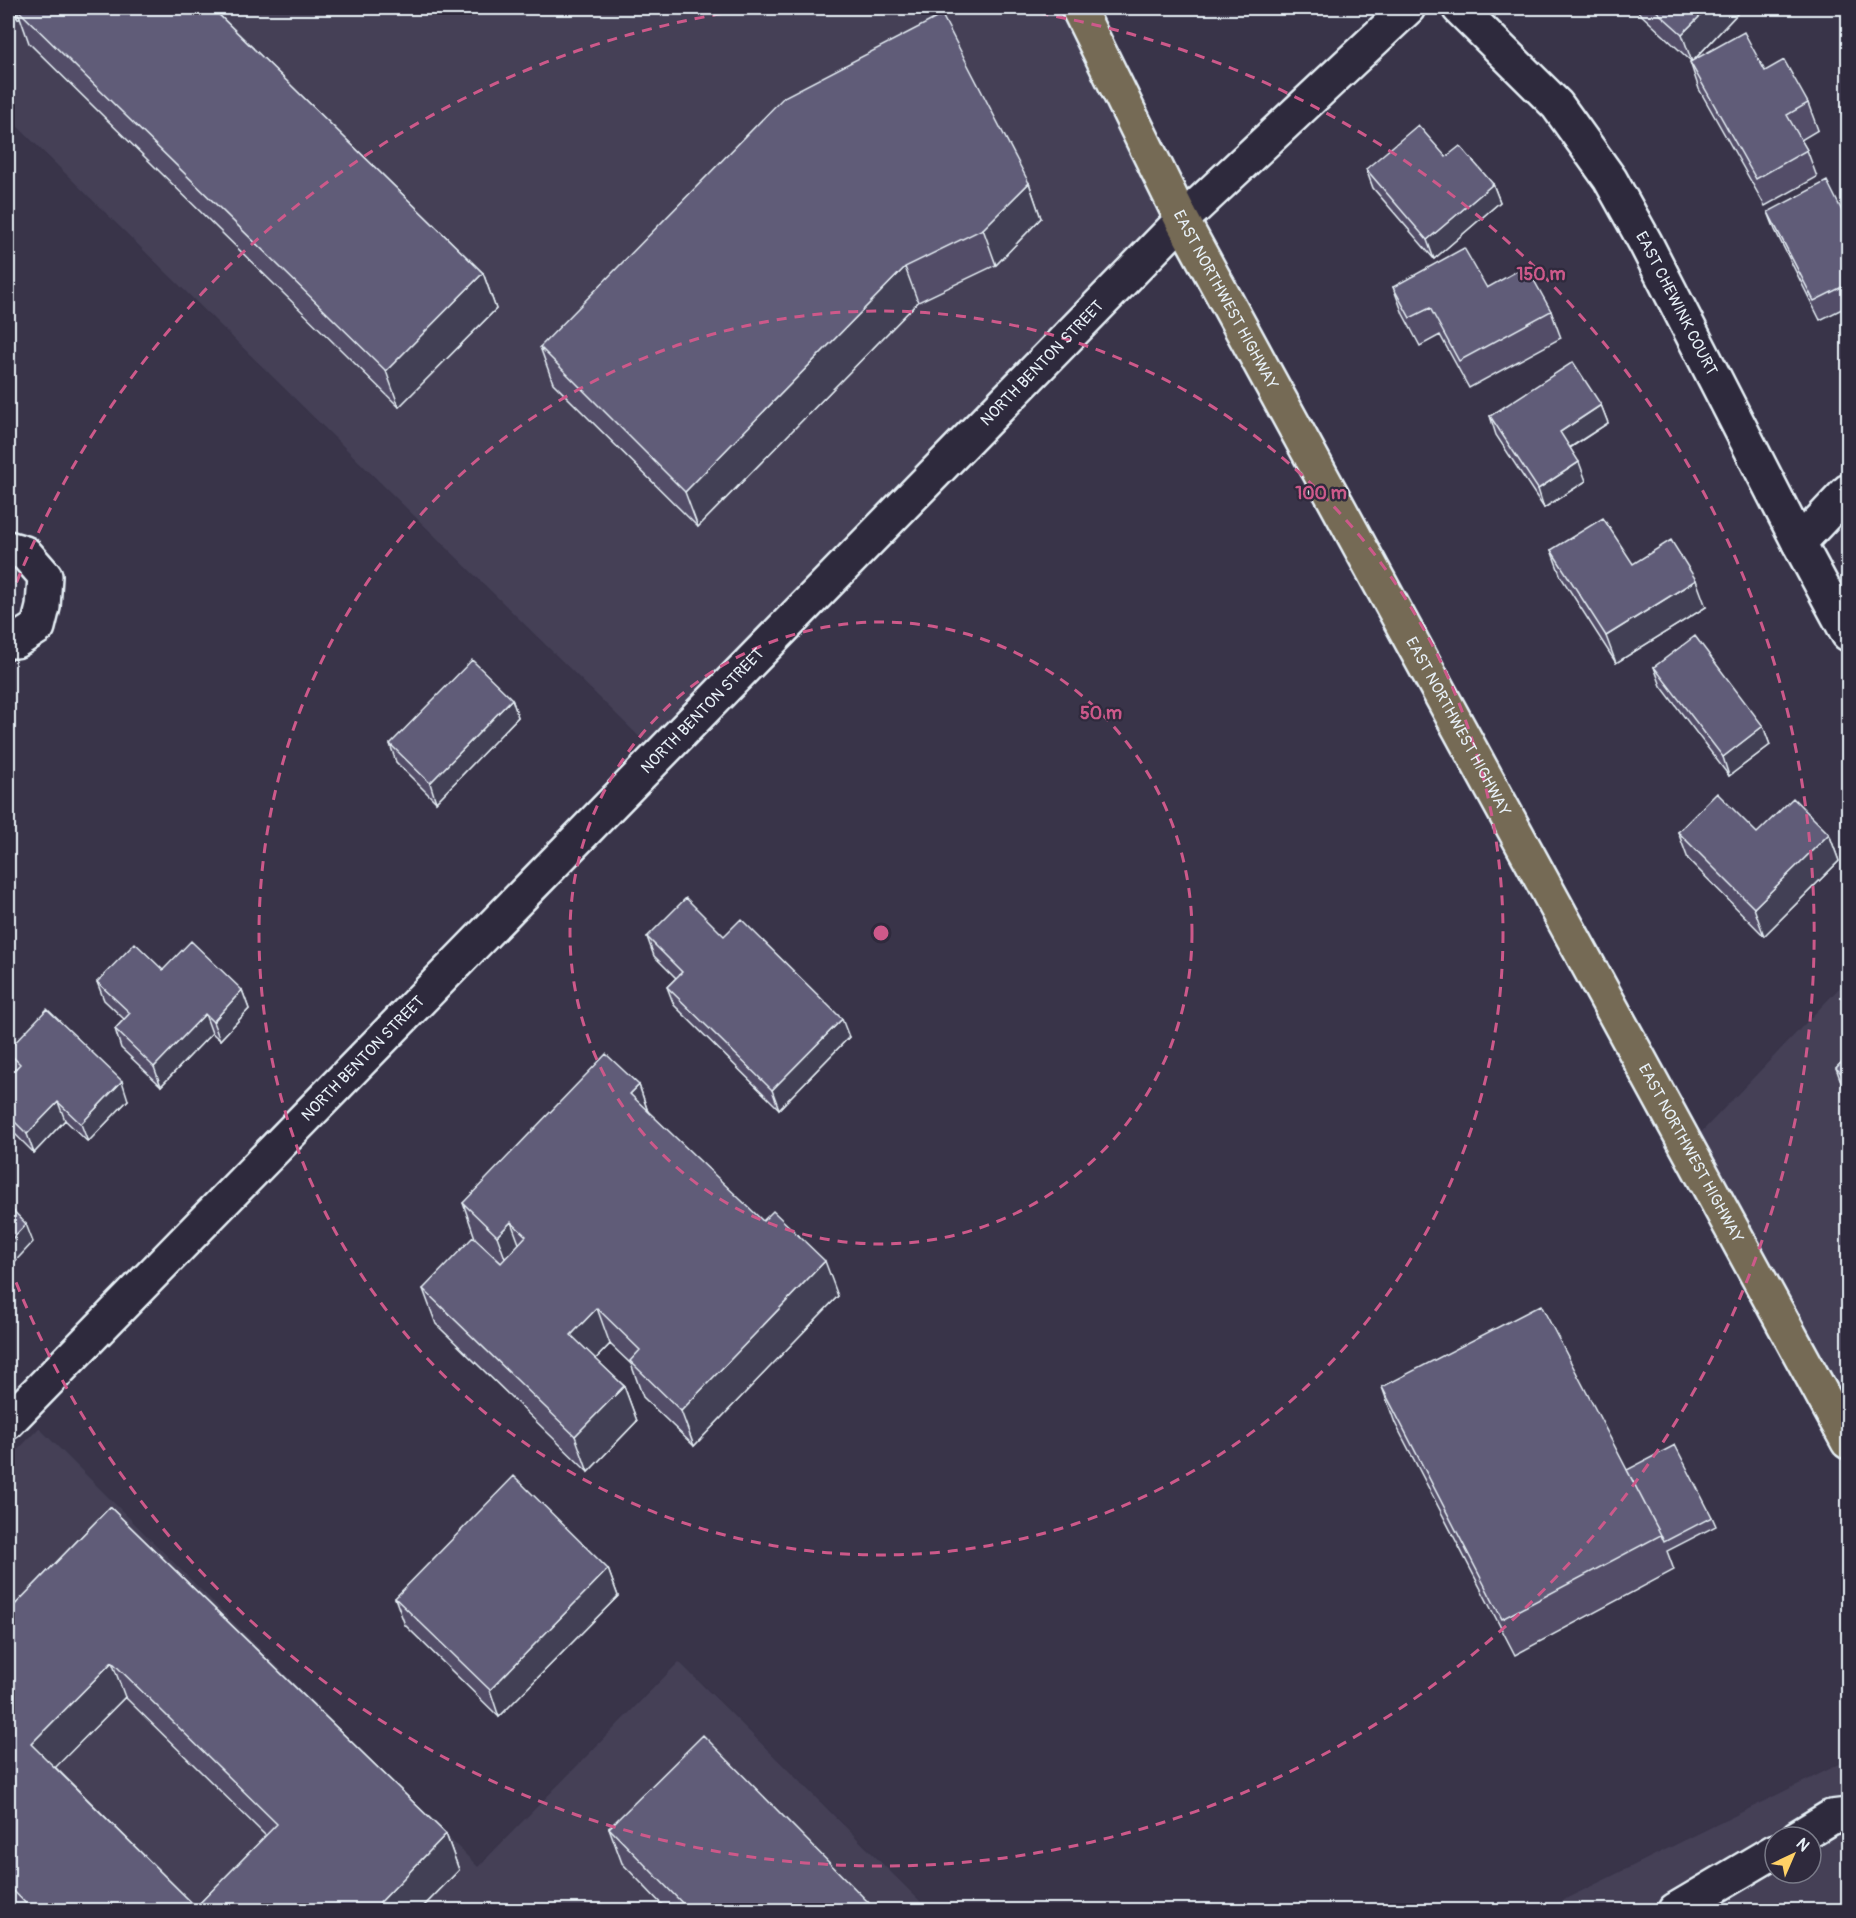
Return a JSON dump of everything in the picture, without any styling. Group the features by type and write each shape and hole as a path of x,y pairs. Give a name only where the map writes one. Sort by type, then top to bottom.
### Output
{"main road":[{"name":"EAST NORTHWEST HIGHWAY","path":"1077,8 1182,220 1848,1442"}],"street":[{"name":"NORTH BENTON STREET","path":"8,1422 1182,220 1408,8"},
{"name":"EAST CHEWINK COURT","path":"1459,8 1557,105 1610,179 1645,242 1848,634"},
{"path":"1799,543 1848,491"},
{"path":"8,548 25,553 45,576 43,607 38,627 16,641 8,641"},
{"path":"1818,1825 1831,1817 1848,1815"},
{"path":"1675,1911 1715,1901 1763,1861"}],"shaded area":[{"path":"8,8 1078,8 1182,220 659,756 8,117"},
{"path":"1848,979 1848,1442 1688,1146"},
{"path":"39,1428 478,1867 679,1662 929,1910 8,1910 8,1460"},
{"path":"1848,1760 1848,1910 1543,1910"}],"building":[{"path":"16,8 212,8 483,273 386,371"},
{"path":"1653,8 1708,8 1682,34"},
{"path":"942,15 1029,183 983,229 905,267 685,492 540,347 784,97"},
{"path":"1744,32 1765,71 1784,60 1808,103 1787,115 1807,150 1756,179 1690,62"},
{"path":"1418,125 1446,157 1460,146 1493,184 1427,240 1366,169"},
{"path":"1827,181 1848,223 1848,284 1814,301 1768,212"},
{"path":"1464,248 1487,288 1526,266 1551,311 1459,361 1430,308 1410,318 1393,287"},
{"path":"1573,362 1601,405 1560,432 1579,462 1538,489 1490,416"},
{"path":"1603,518 1633,564 1671,540 1696,580 1606,636 1551,550"},
{"path":"1695,636 1763,726 1723,757 1654,667"},
{"path":"472,660 512,699 430,783 390,744"},
{"path":"1717,793 1757,833 1793,798 1829,834 1754,908 1678,832"},
{"path":"686,898 724,936 741,919 842,1019 772,1090 667,987 682,972 647,937"},
{"path":"191,941 242,990 213,1022 205,1014 154,1067 115,1029 130,1013 97,982 135,943 163,970"},
{"path":"47,1009 122,1081 81,1124 58,1102 27,1134 8,1115 8,1077 20,1064 8,1050"},
{"path":"606,1054 639,1085 630,1094 763,1221 773,1211 825,1261 681,1411 630,1361 640,1350 597,1308 571,1335 624,1386 575,1436 423,1289 473,1237 501,1263 526,1236 511,1222 497,1236 463,1203"},
{"path":"1848,1056 1848,1080 1836,1068"},
{"path":"8,1205 26,1224 8,1243"},
{"path":"1541,1305 1661,1535 1502,1619 1382,1387"},
{"path":"1675,1445 1712,1517 1664,1542 1627,1470"},
{"path":"514,1476 608,1569 490,1690 395,1598"},
{"path":"110,1507 446,1834 372,1911 33,1911 8,1885 8,1612","holes":["112,1662 277,1824 196,1907 31,1744"]},
{"path":"703,1735 877,1911 690,1911 609,1828"}]}
